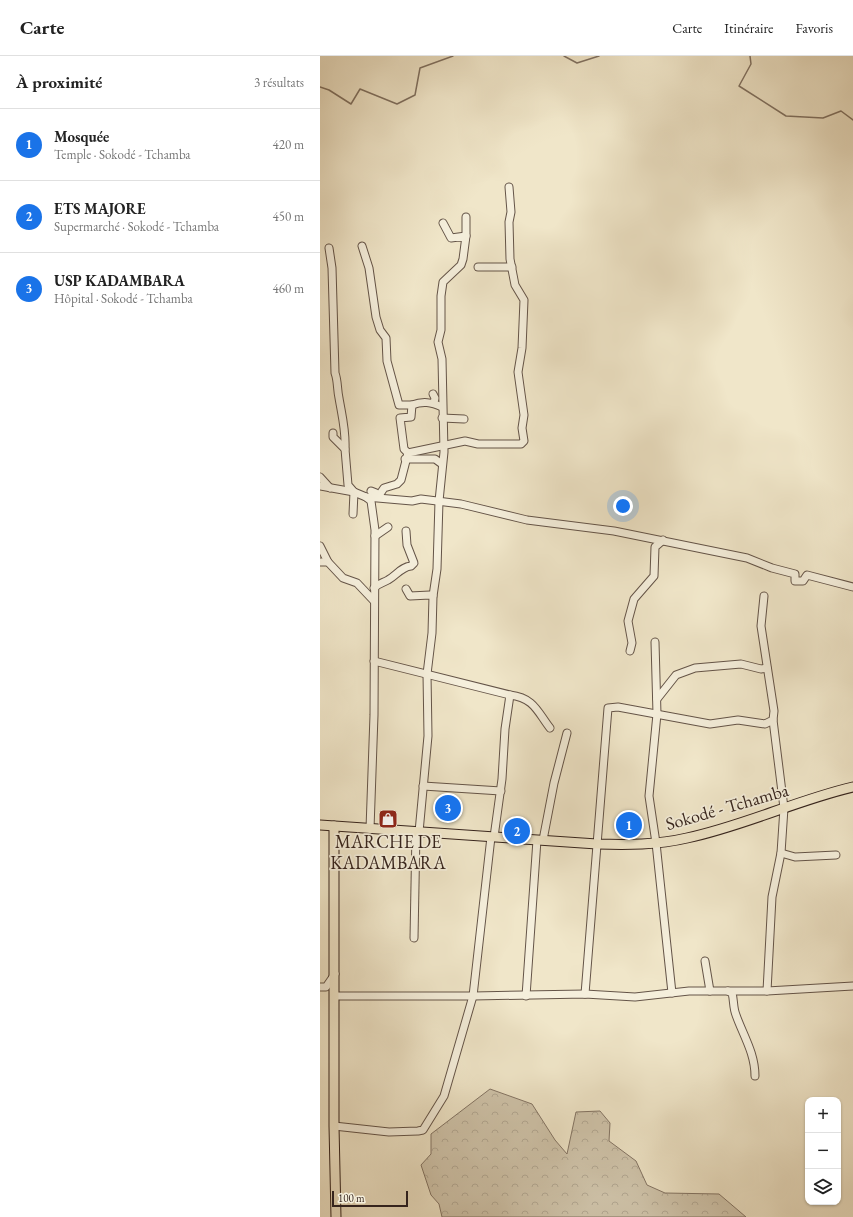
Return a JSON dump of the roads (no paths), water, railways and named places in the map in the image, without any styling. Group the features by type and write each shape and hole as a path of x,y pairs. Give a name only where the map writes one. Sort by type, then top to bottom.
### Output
{"main road":[{"name":"Sokodé - Tchamba","path":"320,826 630,845 656,843 705,834 853,787"},
{"path":"334,826 334,1126 336,1217"}],"street":[{"path":"407,456 443,445 465,441 478,444 520,444 524,441 522,428 524,415 518,372 522,348 524,300 515,285 510,259 509,222 511,212 509,187"},
{"path":"414,938 418,832 428,736 427,674 433,629 433,596 437,569 439,501 443,445 442,359 438,342 441,330 441,296 444,282 461,265 463,259 466,236 466,217"},
{"path":"446,222 447,232 451,238 466,236"},
{"path":"362,246 369,268 376,317 380,330 386,338 387,361 398,406 404,449 407,456 405,469 401,480 397,484 384,488 378,497"},
{"path":"329,248 332,268 335,373 338,384 338,396 345,425 348,485 354,492 353,514"},
{"path":"478,267 512,267"},
{"path":"433,394 435,398 434,403"},
{"path":"398,406 412,405 420,402 434,403 442,407"},
{"path":"400,418 411,417 412,405"},
{"path":"442,418 464,419"},
{"path":"333,433 333,437 345,449"},
{"path":"407,456 435,459 442,464"},
{"path":"320,477 330,488"},
{"path":"320,486 369,494 378,497 412,501 421,499 461,504 527,520 589,527 663,540 747,558 772,568 795,574 795,581 803,581 807,575 853,587"},
{"path":"369,494 373,506 375,536 370,829"},
{"path":"375,536 388,527"},
{"path":"374,588 379,583 388,580 405,566 411,566 414,563 407,546 406,531"},
{"path":"630,651 632,643 628,621 634,599 654,576 655,547 663,540"},
{"path":"431,548 438,544"},
{"path":"320,546 328,562 343,578 357,583 374,601"},
{"path":"320,562 328,562"},
{"path":"431,563 437,569"},
{"path":"406,590 410,596 433,596"},
{"path":"764,596 761,626 774,711 773,720 784,808 781,853 772,897 767,991"},
{"path":"655,642 657,714 649,796 656,843 672,993"},
{"path":"374,661 526,699 535,705 550,728"},
{"path":"657,699 676,675 694,668 735,664 767,668"},
{"path":"334,1126 389,1132 423,1130 444,1096 473,996 492,837 500,791 505,729 510,695"},
{"path":"585,994 608,708 618,707 710,724 738,720 765,724 773,720"},
{"path":"526,996 540,840 567,733"},
{"path":"423,786 500,791"},
{"path":"781,853 795,857 836,855"},
{"path":"704,961 710,991"},
{"path":"320,987 326,987 335,974"},
{"path":"334,996 526,996 585,994 635,997 710,991 767,991 853,986"},
{"path":"728,991 732,993 735,1013 751,1051 755,1066 755,1076"}],"waterway":[{"path":"320,87 329,90 351,104 360,89 397,104 415,95 420,68 453,56"},
{"path":"564,56 577,63 599,56"},
{"path":"750,56 751,64 739,86 786,116 823,118 841,111 853,120"}],"place":[{"name":"USP KADAMBARA","path":"448,808"},
{"name":"MARCHE DE KADAMBARA","path":"388,819"},
{"name":"Mosquée","path":"629,825"},
{"name":"ETS MAJORE","path":"517,831"}]}
